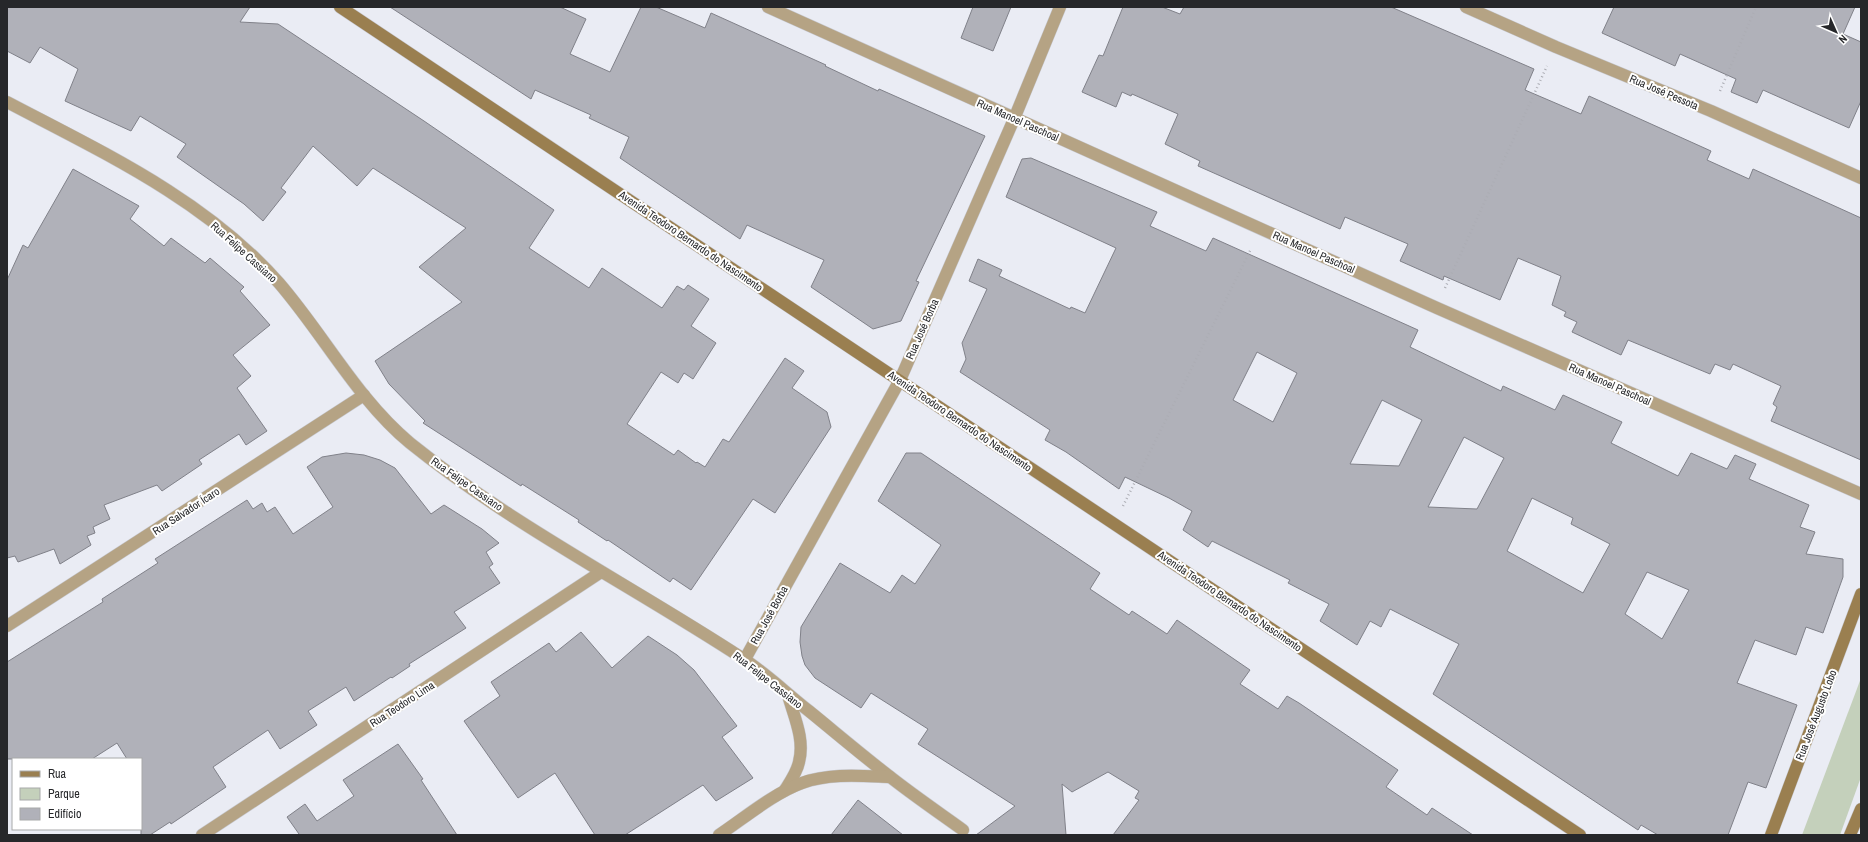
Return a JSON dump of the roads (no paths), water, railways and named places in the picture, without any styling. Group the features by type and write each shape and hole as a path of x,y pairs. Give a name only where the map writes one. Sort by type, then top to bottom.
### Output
{"street":[{"name":"Avenida Teodoro Bernardo do Nascimento","path":"340,7 1580,835"},
{"name":"Rua Manoel Paschoal","path":"768,7 1014,119 1261,228 1437,308 1861,494"},
{"name":"Rua José Borba","path":"745,659 900,380 1014,119 1060,7"},
{"name":"Rua José Pessota","path":"1466,7 1556,47 1711,111 1861,178"},
{"name":"Rua Felipe Cassiano","path":"7,102 137,170 188,203 234,240 278,283 364,395 408,441 454,476 601,572 745,659 890,777 963,830"},
{"name":"Rua Salvador Ícaro","path":"7,626 364,395"},
{"name":"Rua Teodoro Lima","path":"202,835 601,572"},
{"name":"Rua José Augusto Lobo","path":"1771,835 1861,594"},
{"path":"785,790 799,763 801,747 799,732 788,695"},
{"path":"719,835 785,790 802,783 825,778 845,776 890,777"},
{"path":"1850,835 1861,809"}]}
